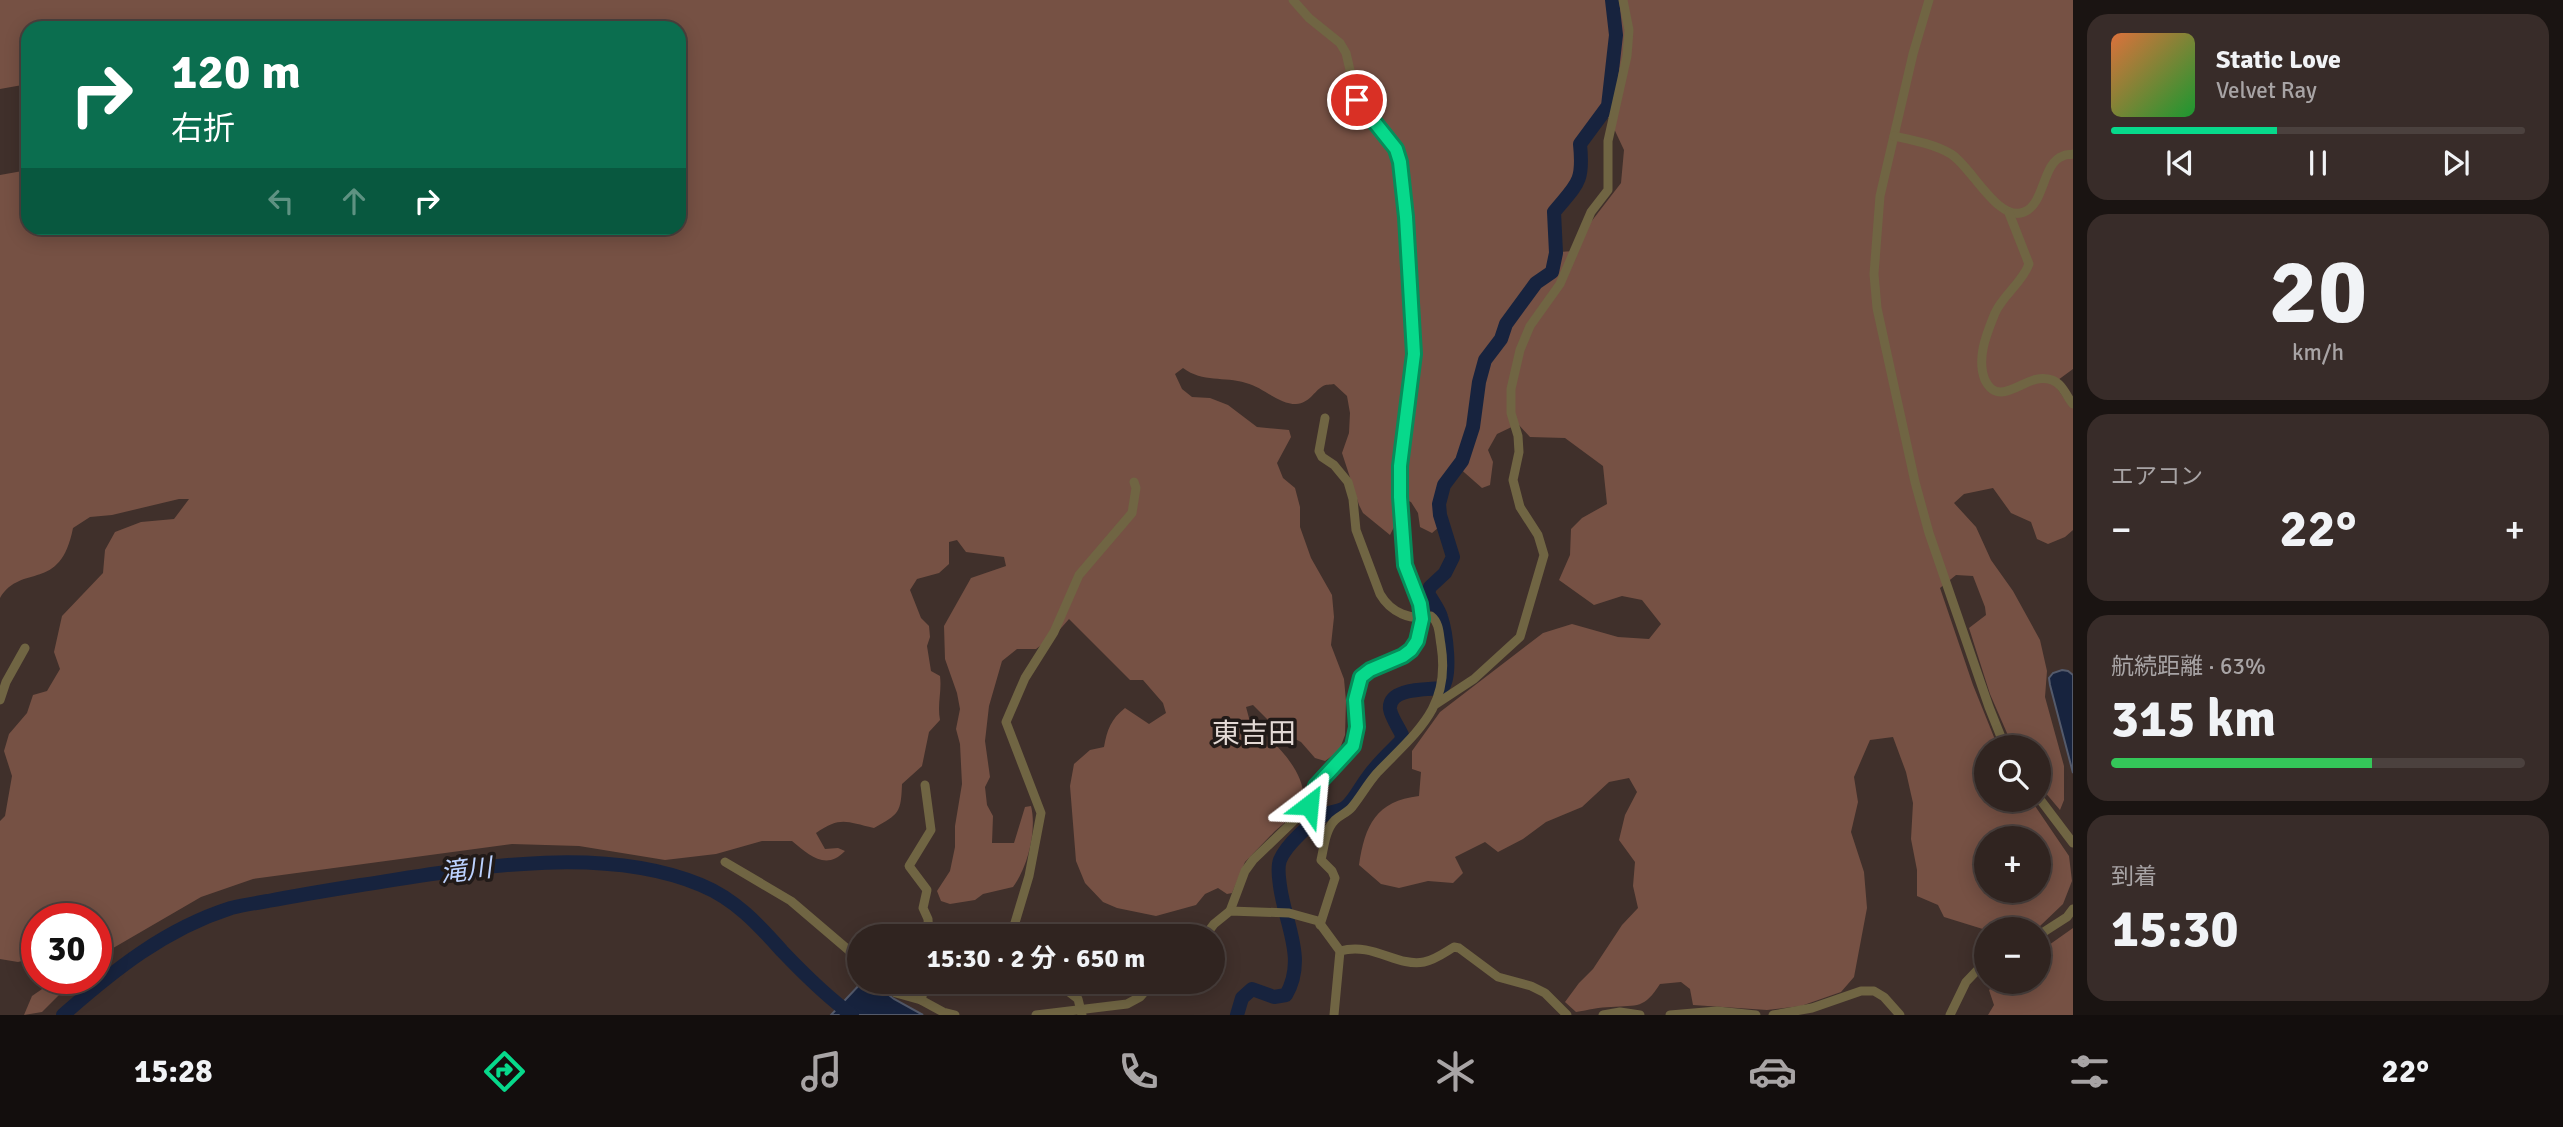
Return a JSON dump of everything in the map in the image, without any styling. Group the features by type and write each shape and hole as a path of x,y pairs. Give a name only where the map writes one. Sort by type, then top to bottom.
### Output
{"street":[{"path":"1230,911 1245,871 1253,860 1305,810 1316,786 1353,746 1357,727 1355,700 1361,677 1411,650 1417,641 1422,619 1420,604 1405,565 1400,509 1400,466 1414,354 1400,162 1396,149 1357,100 1346,53 1340,43 1309,18 1293,0"},
{"path":"1436,704 1474,679 1520,637 1544,555 1538,535 1520,507 1513,480 1519,452 1518,436 1511,413 1513,380 1520,350 1530,326 1560,284 1591,212 1608,190 1608,141 1627,56 1629,30 1623,0"},
{"path":"1929,0 1913,54 1880,196 1874,274 1879,319 1929,533 2001,735"},
{"path":"1894,136 1915,140 1949,153 1961,162 2000,207 2009,213 2020,214 2033,208 2054,162 2063,155 2073,154"},
{"path":"2009,213 2029,264 2026,273 1996,310 1981,358 1981,370 1988,386 1995,391 2004,392 2024,382 2052,380 2060,385 2073,404"},
{"path":"1320,925 1335,878 1321,860 1325,838 1333,822 1350,809 1375,775 1418,731 1436,704 1442,687 1444,666 1438,626 1431,616 1422,619 1406,617 1384,602 1380,594 1356,530 1353,499 1348,482 1319,451 1325,418"},
{"path":"1015,924 1029,876 1041,813 1006,722 1025,678 1054,632 1079,575 1132,513 1136,488 1134,482"},
{"path":"0,700 6,682 25,648"},
{"path":"925,785 931,830 909,866 927,890 923,908 928,924"},
{"path":"2050,812 2073,843"},
{"path":"725,862 791,901 847,949"},
{"path":"2051,927 2067,917 2073,909"},
{"path":"1215,924 1230,911 1285,913 1313,919 1340,951 1334,1015"},
{"path":"1340,951 1363,948 1419,963 1434,959 1454,947 1459,948 1498,977 1531,986 1545,993 1567,1015"},
{"path":"1950,1015 1966,982 1974,974"},
{"path":"1773,1015 1812,1008 1861,991 1874,991 1884,996 1900,1015"},
{"path":"900,994 955,1015"},
{"path":"921,1000 923,994"},
{"path":"1072,994 1078,999 1082,1012"},
{"path":"1036,1015 1082,1012 1127,1004 1143,994"},
{"path":"1670,1015 1717,1011 1756,1015"},
{"path":"1603,1015 1620,1012 1640,1015"}],"shaded area":[{"path":"0,0 2073,0 2073,369 2058,380 2057,388 2073,407 2073,530 2065,537 2048,544 2037,539 2031,522 2011,513 1993,488 1964,494 1954,503 1976,527 1991,560 2013,591 2040,640 2047,671 2045,697 2064,766 2064,800 2060,810 2051,799 2051,735 2008,735 1990,694 1969,628 1986,615 1973,576 1956,575 1940,588 1993,735 1974,735 1974,812 2039,812 2049,826 1974,826 1974,903 2051,903 2051,829 2069,856 2072,881 2063,904 2049,917 1974,917 1974,926 1944,917 1938,905 1917,896 1917,870 1911,839 1913,803 1906,772 1893,737 1870,740 1854,777 1858,802 1851,832 1864,872 1867,908 1854,977 1841,992 1801,1006 1767,1010 1693,1005 1690,989 1681,982 1660,984 1645,1002 1640,1004 1576,1012 1565,1002 1593,969 1622,925 1638,908 1633,886 1635,862 1619,840 1625,815 1637,792 1629,778 1609,782 1582,807 1546,822 1523,839 1498,852 1485,842 1455,857 1463,873 1453,883 1428,881 1399,888 1381,884 1359,865 1365,838 1375,817 1392,803 1419,796 1421,772 1412,769 1412,751 1440,712 1543,633 1572,624 1618,637 1649,639 1661,624 1642,600 1622,596 1594,605 1559,580 1570,555 1571,529 1582,518 1607,504 1603,466 1565,438 1530,437 1518,424 1497,434 1488,450 1493,462 1490,485 1482,488 1457,466 1441,485 1437,510 1439,527 1432,533 1420,527 1418,513 1411,502 1404,499 1395,506 1394,527 1390,535 1363,513 1359,505 1342,453 1349,433 1347,396 1334,384 1324,385 1308,399 1296,404 1283,401 1246,383 1198,376 1183,368 1175,374 1182,389 1192,397 1210,398 1228,405 1257,427 1289,430 1291,437 1277,463 1283,478 1295,488 1300,507 1300,527 1311,558 1332,595 1334,617 1331,645 1344,679 1345,735 1339,751 1325,761 1315,758 1301,742 1279,731 1253,705 1246,707 1249,718 1278,747 1295,769 1303,793 1303,807 1245,862 1232,893 1227,894 1218,888 1205,894 1196,905 1156,916 1117,908 1103,902 1085,883 1076,861 1070,786 1074,764 1090,750 1104,747 1110,725 1125,708 1149,724 1166,713 1163,703 1143,680 1130,680 1069,619 1055,635 1036,649 1017,649 1002,661 989,706 985,741 990,777 985,787 987,805 993,816 992,843 1014,843 1025,807 1031,806 1032,837 1023,869 1013,887 983,894 975,900 950,904 941,901 937,891 950,871 962,784 960,744 956,729 960,709 945,659 944,626 971,578 1006,566 1004,557 966,552 957,540 949,542 949,564 939,573 917,579 910,590 921,618 929,626 927,646 931,671 940,676 940,720 929,732 922,766 902,784 901,801 894,816 874,828 838,822 816,833 825,849 838,848 845,851 838,857 831,860 818,859 792,841 762,841 716,854 665,860 579,846 512,844 253,879 201,897 112,949 112,903 21,903 21,961 0,959 0,821 5,816 12,776 4,751 9,734 27,713 33,695 47,691 60,669 54,652 62,616 103,573 105,550 115,532 141,522 174,519 189,499 90,517 73,528 59,562 50,570 9,587 0,598 0,175 21,171 21,235 686,235 686,21 21,21 21,85 0,89","holes":["1598,114 1609,118 1624,150 1621,183 1584,231 1574,251 1559,252 1550,230 1550,208 1565,192 1576,173 1576,145"]},
{"path":"2073,928 2073,1015 1988,1015 1994,1005 1990,994 2051,994 2051,944"},
{"path":"60,994 42,1012 24,1015 32,996"}],"water":[{"path":"2062,670 2073,675 2073,773 2049,678 2053,673"},
{"path":"851,994 888,994 923,1015 831,1015"}],"waterway":[{"path":"1237,1015 1242,998 1252,989 1274,997 1286,995 1292,982 1295,955 1278,873 1283,854 1314,822 1326,814 1346,807 1375,767 1401,741 1402,735 1390,709 1395,697 1410,691 1442,688 1445,682 1445,633 1440,614 1428,593 1430,587 1445,573 1453,557 1439,504 1444,485 1462,461 1473,427 1485,360 1501,339 1506,324 1536,283 1552,272 1556,253 1554,212 1580,175 1580,144 1608,106 1616,35 1612,0"},
{"name":"滝川","path":"63,1015 101,982 162,939 231,908 444,872 532,863 577,862 662,872 701,885 725,897 764,931 833,1001 852,1015"}],"district":[{"name":"東吉田","path":"1254,734"}],"route":[{"path":"1309,805 1316,786 1353,746 1357,727 1355,700 1361,677 1411,650 1417,641 1422,619 1420,604 1405,565 1402,545 1400,466 1414,354 1413,308 1400,162 1396,149 1357,100"}]}
